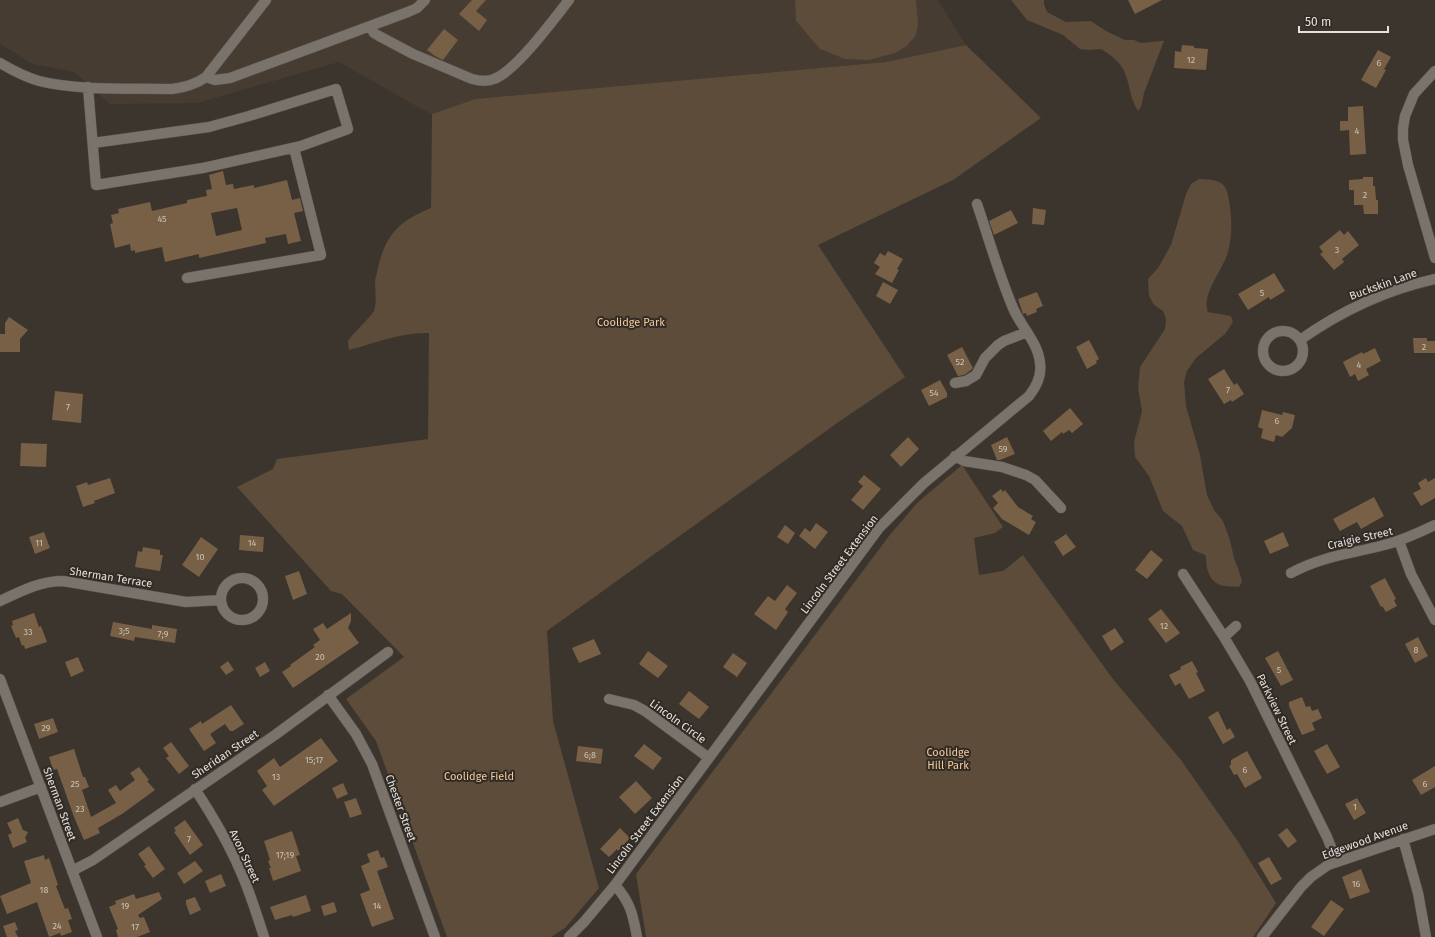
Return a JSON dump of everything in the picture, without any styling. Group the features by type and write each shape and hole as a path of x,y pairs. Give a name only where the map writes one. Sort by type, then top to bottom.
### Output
{"street":[{"path":"0,63 12,70 39,80 71,86 172,89 191,86 206,77 266,0"},
{"path":"206,77 215,80 230,78 408,12 417,8 425,0"},
{"path":"370,26 379,36 413,54 472,79 487,81 495,79 520,59 568,0"},
{"path":"1435,71 1414,94 1405,116 1403,134 1408,166 1435,258"},
{"path":"88,87 96,185 203,168 294,148 348,129 336,89 209,127 93,143"},
{"path":"187,278 321,255 294,148"},
{"name":"Lincoln Street Extension","path":"569,937 584,922 615,885 869,539 911,494 1029,396 1038,385 1040,378 1040,362 1034,343 1014,310 1005,288 977,204"},
{"name":"Buckskin Lane","path":"1300,340 1336,316 1367,301 1404,287 1435,279"},
{"path":"955,383 966,381 976,374 985,358 998,345 1027,332"},
{"path":"955,456 964,461 1002,467 1026,475 1036,480 1061,508"},
{"name":"Craigie Street","path":"1291,573 1317,560 1399,541 1435,525"},
{"path":"1399,541 1411,574 1435,620"},
{"name":"Parkview Street","path":"1183,574 1224,637 1261,701 1327,838 1337,862"},
{"path":"245,577 257,583 261,588 264,598 262,609 258,614 247,620 240,620 230,616 222,607 221,600 227,583 238,578 245,577"},
{"name":"Sherman Terrace","path":"0,601 37,584 50,581 63,581 186,602 221,600"},
{"path":"1224,637 1236,626"},
{"name":"Sheridan Street","path":"72,871 93,860 275,735 388,652"},
{"name":"Sherman Street","path":"0,679 97,937"},
{"name":"Chester Street","path":"328,695 346,718 372,764 435,937"},
{"name":"Lincoln Circle","path":"609,700 634,705 646,711 709,758"},
{"path":"0,802 41,787"},
{"name":"Avon Street","path":"195,789 235,858 249,892 264,937"},
{"name":"Edgewood Avenue","path":"1262,937 1301,887 1320,870 1337,862 1435,829"},
{"path":"1403,839 1418,893 1426,937"},
{"path":"615,885 627,899 631,909 637,937"}],"shaded area":[{"path":"0,0 938,0 966,45 886,62 475,99 432,114 339,62 197,103 110,104 74,72 33,64 0,44"}],"green space":[{"path":"795,0 916,0 918,24 916,35 907,46 895,53 869,60 845,59 820,49 796,21"},
{"path":"1011,0 1044,0 1047,12 1066,22 1091,21 1106,31 1125,40 1134,40 1141,43 1164,41 1144,93 1141,107 1138,111 1132,98 1124,72 1113,57 1101,49 1080,49 1063,35 1027,20"},
{"name":"Coolidge Park","path":"966,45 1041,118 953,180 818,245 905,377 840,421 547,631 553,721 599,888 565,928 551,937 447,937 376,741 346,699 404,657 342,594 331,591 237,487 273,469 277,459 428,439 429,333 408,334 389,338 349,350 348,341 374,311 376,300 375,281 379,263 387,243 404,222 431,208 432,114 475,99 886,62"},
{"path":"1199,179 1214,180 1222,184 1225,187 1229,199 1231,235 1228,252 1210,290 1207,298 1207,305 1208,312 1231,316 1233,322 1225,334 1196,358 1187,371 1184,382 1186,406 1200,455 1207,495 1214,510 1223,521 1230,540 1234,558 1242,581 1239,587 1223,586 1212,579 1207,568 1205,555 1193,550 1182,526 1163,511 1149,476 1135,457 1134,442 1142,411 1138,388 1140,367 1165,329 1166,319 1163,311 1154,305 1149,296 1148,279 1158,268 1171,245 1186,194 1191,184"},
{"name":"Coolidge Hill Park","path":"962,465 1003,527 995,533 974,538 979,575 1003,571 1023,555 1113,679 1181,760 1237,840 1276,903 1253,937 646,937 636,874 889,536 918,502"}],"building":[{"path":"472,0 486,0 476,11 487,20 479,31 459,14"},
{"path":"1128,0 1162,0 1135,14"},
{"path":"444,29 458,40 443,60 427,50"},
{"path":"1182,45 1208,49 1206,70 1174,68 1175,51 1181,52"},
{"path":"1378,50 1391,57 1376,88 1361,80"},
{"path":"1363,106 1366,154 1350,155 1349,130 1340,131 1340,121 1348,121 1348,107"},
{"path":"223,171 226,185 233,184 234,189 254,185 254,188 287,180 292,200 300,198 303,211 294,213 301,241 288,244 286,234 265,238 266,243 199,258 199,254 165,262 162,247 135,253 135,250 131,251 130,244 115,248 110,224 113,223 111,215 119,213 118,209 150,202 152,211 187,203 187,200 207,196 206,190 212,189 209,175","holes":["237,208 242,230 216,236 211,213"]},
{"path":"1363,177 1373,177 1376,200 1378,200 1378,214 1364,214 1363,205 1354,205 1354,190 1349,190 1349,180 1363,179"},
{"path":"1033,208 1046,210 1044,225 1032,224"},
{"path":"1011,210 1018,223 994,235 989,221"},
{"path":"1340,230 1344,235 1348,231 1359,245 1342,259 1344,262 1334,270 1320,254 1323,252 1319,247"},
{"path":"888,251 903,259 897,269 899,270 892,283 875,274 880,267 874,263 880,253 885,256"},
{"path":"1274,273 1285,291 1270,300 1269,297 1248,310 1238,294"},
{"path":"883,282 898,290 890,304 876,296"},
{"path":"1037,292 1043,306 1036,309 1037,312 1027,316 1026,313 1023,314 1018,299"},
{"path":"9,317 28,330 20,339 20,352 0,352 0,334 5,334 5,323"},
{"path":"1413,338 1427,338 1427,341 1435,341 1435,353 1414,353"},
{"path":"1089,340 1099,359 1096,361 1097,363 1087,369 1076,347"},
{"path":"962,347 973,368 964,375 958,376 947,355"},
{"path":"1375,348 1381,361 1366,369 1369,375 1358,381 1355,374 1350,377 1343,362 1362,352 1363,354"},
{"path":"1224,369 1234,385 1237,383 1244,394 1232,402 1231,400 1224,404 1208,379"},
{"path":"940,380 947,393 947,397 929,406 921,390"},
{"path":"55,391 83,394 81,423 52,420"},
{"path":"1070,408 1083,424 1072,433 1069,430 1063,434 1062,432 1051,441 1043,431"},
{"path":"1262,410 1282,415 1283,412 1295,415 1292,428 1282,437 1276,435 1274,442 1261,438 1263,429 1258,427"},
{"path":"908,437 919,449 901,467 890,455"},
{"path":"1007,437 1015,454 997,460 991,445"},
{"path":"21,443 47,444 46,467 20,466"},
{"path":"864,475 881,489 863,510 851,500 863,486 858,482"},
{"path":"110,478 115,493 83,507 76,486 87,482 88,485"},
{"path":"1426,478 1428,482 1435,478 1435,498 1421,506 1413,493 1421,489 1418,483"},
{"path":"1001,489 1003,492 1005,490 1018,507 1033,516 1031,519 1036,522 1029,535 1002,519 993,508 998,503 992,496"},
{"path":"1374,497 1384,516 1361,529 1357,522 1340,531 1333,519"},
{"path":"816,523 828,532 815,549 799,536 805,528 810,532"},
{"path":"785,525 795,533 788,544 777,537"},
{"path":"44,532 50,548 35,554 29,537"},
{"path":"1283,532 1289,546 1270,554 1264,541"},
{"path":"1066,534 1076,547 1063,556 1054,542"},
{"path":"240,535 264,537 263,552 239,550"},
{"path":"201,537 218,549 199,577 182,565"},
{"path":"143,547 160,550 160,555 163,555 160,571 135,567 138,551 142,552"},
{"path":"1151,550 1163,560 1147,579 1135,570"},
{"path":"299,571 307,594 293,600 285,576"},
{"path":"1385,578 1396,599 1394,600 1397,606 1386,612 1382,606 1381,607 1370,586"},
{"path":"787,585 797,593 785,609 788,612 776,630 754,614 768,596 775,601"},
{"path":"1161,609 1180,633 1166,643 1148,619"},
{"path":"34,613 47,642 25,649 24,645 22,646 19,637 16,638 11,626 13,625 12,621"},
{"path":"351,613 351,621 348,628 359,643 293,688 282,672 315,647 313,645 320,640 313,629 323,623 327,629"},
{"path":"113,622 152,629 152,625 177,629 175,643 135,637 134,641 110,636"},
{"path":"1115,628 1124,642 1111,651 1102,636"},
{"path":"1418,637 1428,656 1415,663 1405,644"},
{"path":"594,639 601,654 579,663 572,648"},
{"path":"648,651 668,666 658,678 639,664"},
{"path":"1278,651 1293,680 1281,686 1265,658"},
{"path":"733,653 747,663 737,677 723,667"},
{"path":"78,657 84,671 71,677 65,662"},
{"path":"228,661 234,670 226,675 220,667"},
{"path":"1192,661 1205,691 1189,699 1180,683 1175,686 1169,675"},
{"path":"265,662 270,671 260,677 255,668"},
{"path":"689,691 709,707 699,719 679,704"},
{"path":"1302,697 1306,707 1310,706 1312,711 1318,709 1322,718 1312,723 1315,730 1302,735 1289,706 1289,702"},
{"path":"231,705 244,724 233,731 230,731 225,724 210,734 216,743 204,751 189,729 201,721 202,724"},
{"path":"1218,711 1227,730 1230,728 1235,737 1223,744 1208,717"},
{"path":"53,718 58,732 39,739 34,724"},
{"path":"321,738 338,761 274,806 262,790 267,786 257,771 274,758 280,767"},
{"path":"171,742 189,766 179,774 166,758 169,756 163,748"},
{"path":"644,744 662,758 653,770 634,756"},
{"path":"1327,744 1340,767 1327,774 1314,751"},
{"path":"578,746 603,749 601,764 576,761"},
{"path":"74,749 83,777 85,777 89,787 82,790 91,817 116,803 108,790 116,785 120,791 135,780 130,773 139,767 149,780 147,781 155,790 122,814 98,828 100,833 84,840 57,769 53,770 49,757"},
{"path":"1247,751 1262,778 1245,788 1237,774 1234,775 1229,766 1231,765 1231,760"},
{"path":"1435,766 1435,787 1421,795 1412,780"},
{"path":"636,781 652,798 635,814 619,797"},
{"path":"343,783 348,794 337,799 332,788"},
{"path":"356,798 362,814 350,818 344,802"},
{"path":"1357,798 1366,813 1354,820 1345,804"},
{"path":"18,818 23,830 28,832 25,838 27,842 13,848 8,835 12,833 7,823"},
{"path":"185,820 203,845 190,855 174,832 176,831 174,828"},
{"path":"620,828 630,838 618,851 617,849 609,857 600,849"},
{"path":"1287,828 1297,841 1288,848 1278,835"},
{"path":"292,831 300,855 296,856 301,871 273,881 269,868 271,868 268,861 270,860 264,841"},
{"path":"149,846 165,869 153,878 144,866 146,865 138,854"},
{"path":"378,850 381,858 384,857 388,867 377,871 394,919 372,927 360,894 370,890 361,866 370,862 367,854"},
{"path":"44,855 45,860 49,858 58,885 56,886 65,909 68,908 72,919 68,920 72,932 61,936 60,933 49,937 37,902 7,914 0,896 31,883 24,861"},
{"path":"1269,857 1282,879 1271,885 1258,863"},
{"path":"195,861 203,871 184,884 177,873"},
{"path":"1361,869 1370,892 1350,899 1342,877"},
{"path":"221,874 226,886 210,893 205,881"},
{"path":"159,892 162,899 138,915 140,918 144,917 150,932 137,937 118,937 116,930 118,929 109,907 116,904 115,901 134,894 136,899"},
{"path":"306,895 311,911 293,917 292,915 275,920 270,907"},
{"path":"195,897 201,910 190,915 186,900"},
{"path":"1331,900 1344,909 1324,936 1311,927"},
{"path":"334,902 337,912 324,916 321,906"},
{"path":"15,922 18,930 15,931 18,937 7,937 3,926"}],"park label":[{"name":"Coolidge Field","path":"479,776"}]}
